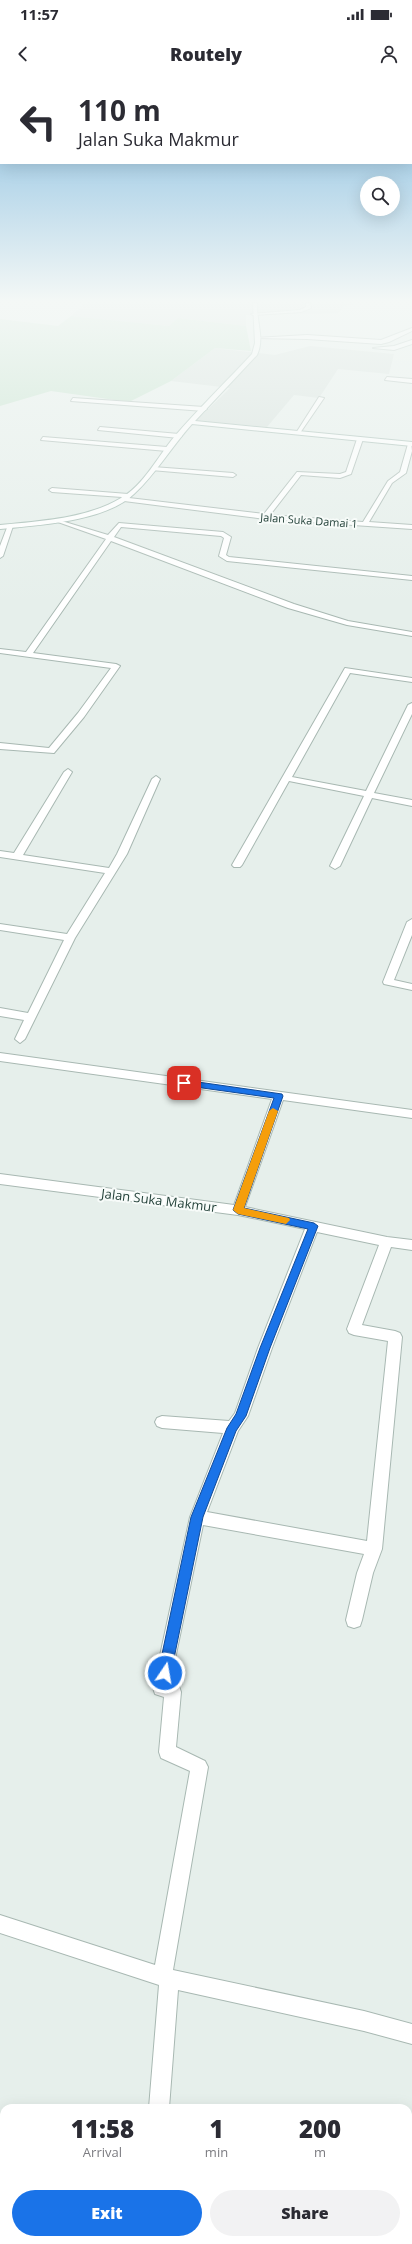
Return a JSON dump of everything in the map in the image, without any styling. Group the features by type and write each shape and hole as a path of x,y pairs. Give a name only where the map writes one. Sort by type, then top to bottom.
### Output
{"street":[{"path":"131,404 204,409"},
{"path":"0,527 57,520 114,504 126,497 153,469 178,436 209,404"},
{"path":"298,432 316,404"},
{"path":"191,422 411,444 403,473 390,482 365,524"},
{"path":"100,429 178,436"},
{"path":"43,439 167,449"},
{"path":"265,517 299,473 340,476 349,473 360,439"},
{"path":"153,469 233,476"},
{"path":"396,478 404,479"},
{"name":"Jalan Suka Damai 1","path":"52,490 126,497 177,504 206,510 265,517 412,527"},
{"name":"Jalan Suka Damai 1","path":"114,504 174,510 206,510"},
{"path":"57,520 110,538 291,606 347,623 412,634"},
{"path":"28,654 119,525 223,534 228,537 222,556 227,559 412,578"},
{"path":"0,556 10,526"},
{"path":"0,651 113,665 116,669 51,751 0,746"},
{"path":"237,865 348,670 412,680"},
{"path":"335,866 412,705"},
{"path":"17,857 68,772"},
{"path":"286,778 412,803"},
{"path":"20,1039 70,938 110,871 122,854 156,779"},
{"path":"0,854 110,871"},
{"path":"412,922 388,982 412,987"},
{"path":"0,927 70,938"},
{"path":"0,1012 31,1017"},
{"path":"0,1057 412,1114"},
{"path":"238,1210 279,1096"},
{"name":"Jalan Suka Makmur","path":"0,1179 238,1210 387,1242 412,1245"},
{"path":"159,2104 165,1978 199,1767 167,1752 173,1692 161,1688 197,1517 232,1428 241,1416 265,1348 314,1226"},
{"path":"354,1620 365,1573 374,1549 389,1411 395,1337 354,1329 387,1242"},
{"path":"162,1422 232,1428"},
{"path":"197,1517 374,1549"},
{"path":"0,1924 165,1978 364,2021 412,2034"}],"shaded area":[{"path":"214,404 286,404 267,427 196,421"}],"slow traffic":[{"path":"273,1111 238,1210 286,1220"}],"route":[{"path":"165,1673 197,1517 232,1428 241,1416 265,1348 314,1226 238,1210 279,1096 184,1083"}]}
